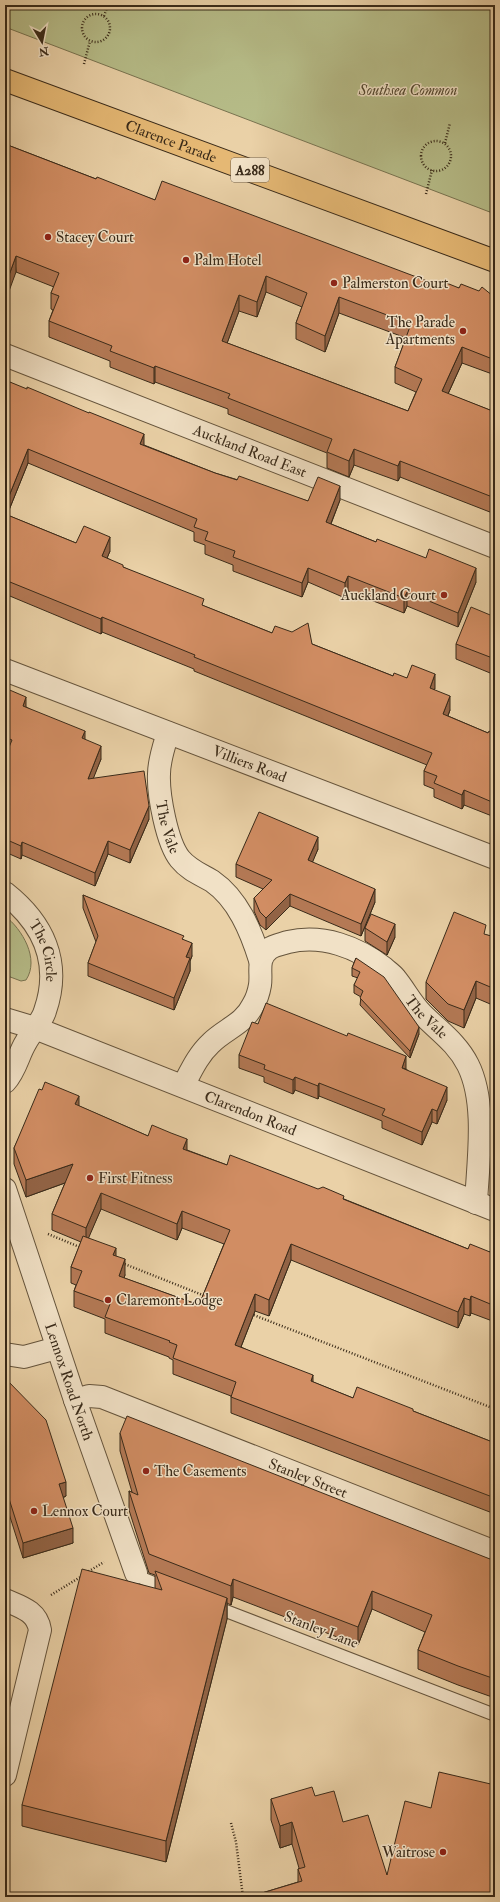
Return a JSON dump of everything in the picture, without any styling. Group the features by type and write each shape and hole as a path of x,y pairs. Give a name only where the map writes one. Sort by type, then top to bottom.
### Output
{"main road":[{"name":"Clarence Parade","path":"5,80 495,261"}],"street":[{"name":"Auckland Road East","path":"5,355 495,547"},
{"name":"Villiers Road","path":"5,670 495,858"},
{"name":"The Vale","path":"168,733 162,751 158,775 168,836 179,858 190,870 212,882 233,901 247,925 260,960 260,985 253,1006 239,1024 210,1043 200,1056 183,1086"},
{"name":"The Circle","path":"5,893 20,905 41,932 50,960 50,985 45,1011 26,1042 10,1076 5,1082"},
{"name":"The Vale","path":"260,960 268,949 276,945 296,940 326,941 349,947 370,957 395,977 408,998 422,1014 448,1036 468,1065 477,1092 485,1206"},
{"name":"Clarendon Road","path":"5,1019 35,1028 485,1206"},
{"name":"Lennox Road North","path":"5,1189 57,1348 136,1573"},
{"path":"5,1354 24,1357 57,1348"},
{"name":"Stanley Street","path":"75,1400 89,1396 102,1397 495,1552"},
{"path":"5,1600 28,1610 39,1623 40,1630 5,1775"}],"lane":[{"path":"136,1573 144,1579 181,1593"},
{"name":"Stanley Lane","path":"203,1602 495,1715"}],"path":[{"path":"104,16 108,5"},
{"path":"99,14 104,16 110,22 109,36 101,42 90,41 84,36 82,31 83,23 89,16 99,14"},
{"path":"84,64 90,41"},
{"path":"445,143 450,123"},
{"path":"431,141 440,141 445,143 451,151 450,163 442,170 432,170 424,164 421,158 423,148 431,141"},
{"path":"426,194 432,170"},
{"path":"16,1222 89,1251"},
{"path":"119,1262 207,1297"},
{"path":"244,1311 495,1409"},
{"path":"28,1610 126,1548"},
{"path":"72,1582 80,1583"},
{"path":"230,1824 236,1842 243,1897"}],"green space":[{"name":"Southsea Common","path":"5,5 495,5 495,214 5,27"},
{"path":"5,916 23,936 30,954 30,972 26,980 21,981 5,975"}],"building":[{"path":"5,144 96,179 97,177 155,200 162,181 443,287 444,282 459,288 461,284 479,291 482,287 495,297 495,360 462,347 442,391 495,412 495,498 400,461 398,466 354,449 349,461 327,452 332,439 228,398 230,394 110,351 112,346 49,321 59,296 51,293 59,273 16,256 5,286","holes":["266,276 307,293 296,323 325,336 339,297 411,324 395,367 422,379 408,411 222,341 239,295 257,302"]},
{"path":"5,380 27,389 27,387 144,434 140,444 237,480 239,476 308,501 318,477 340,486 326,522 376,542 377,539 426,558 429,549 476,568 458,613 407,592 404,598 348,576 345,583 308,568 302,583 233,557 235,551 205,540 208,532 194,527 197,519 28,449 5,506"},
{"path":"5,514 76,543 84,526 110,537 102,556 123,565 123,567 204,599 202,605 272,633 275,626 292,632 308,623 312,644 393,676 394,673 407,678 412,665 435,674 430,688 450,696 443,714 488,733 489,731 495,734 495,795 492,802 464,790 462,795 434,783 437,776 424,771 432,753 194,657 195,655 102,617 101,619 5,580"},
{"path":"471,607 495,617 495,659 456,644"},
{"path":"5,688 26,697 23,706 85,731 82,738 101,746 88,779 144,771 149,806 130,850 108,841 95,873 22,842 21,846 5,839 5,757 12,740 5,737"},
{"path":"259,812 318,837 308,860 375,889 361,924 290,894 266,918 260,912 254,898 272,880 236,864"},
{"path":"83,895 184,936 182,939 192,943 186,957 190,958 174,998 88,963 98,936"},
{"path":"454,912 486,925 484,934 495,937 495,989 476,981 464,1010 448,1004 426,982"},
{"path":"371,914 395,924 387,942 365,928"},
{"path":"356,958 384,977 419,1027 410,1051 360,998 363,991 354,985 360,972 352,968"},
{"path":"266,1003 347,1036 348,1033 406,1056 402,1068 447,1087 437,1111 432,1109 422,1132 382,1115 385,1109 319,1083 318,1086 295,1077 293,1080 264,1069 265,1065 239,1055 252,1022 258,1024"},
{"path":"45,1082 79,1096 75,1104 148,1136 152,1125 187,1139 183,1149 227,1165 230,1155 318,1189 323,1187 344,1196 343,1199 468,1249 470,1244 490,1252 495,1238 495,1306 471,1296 470,1300 464,1298 458,1312 291,1244 269,1300 255,1294 235,1345 313,1375 311,1381 353,1398 357,1387 495,1443 493,1451 495,1451 495,1498 231,1397 236,1382 173,1358 177,1345 105,1317 110,1304 74,1291 82,1271 71,1267 83,1236 116,1248 113,1255 125,1259 119,1276 199,1305 230,1230 182,1211 177,1224 101,1193 86,1228 52,1214 73,1164 26,1180 14,1148 39,1089 42,1090"},
{"path":"5,1378 46,1420 66,1482 59,1484 73,1528 23,1543 5,1486"},
{"path":"127,1416 495,1561 495,1679 418,1650 432,1615 372,1591 358,1627 233,1579 231,1586 149,1554 129,1491 138,1495 120,1433"},
{"path":"82,1569 162,1590 155,1571 227,1598 166,1841 22,1805"},
{"path":"439,1772 495,1785 495,1833 491,1849 495,1850 495,1897 263,1897 262,1893 302,1881 298,1869 305,1867 292,1822 280,1826 271,1799 312,1787 315,1796 334,1791 343,1822 368,1815 387,1875 405,1801 431,1808"}],"place":[{"name":"Stacey Court","path":"48,237"},
{"name":"Palm Hotel","path":"186,260"},
{"name":"Palmerston Court","path":"334,283"},
{"name":"The Parade Apartments","path":"463,331"},
{"name":"Auckland Court","path":"444,595"},
{"name":"First Fitness","path":"90,1178"},
{"name":"Claremont Lodge","path":"108,1300"},
{"name":"The Casements","path":"146,1471"},
{"name":"Lennox Court","path":"34,1511"},
{"name":"Waitrose","path":"443,1852"}]}
